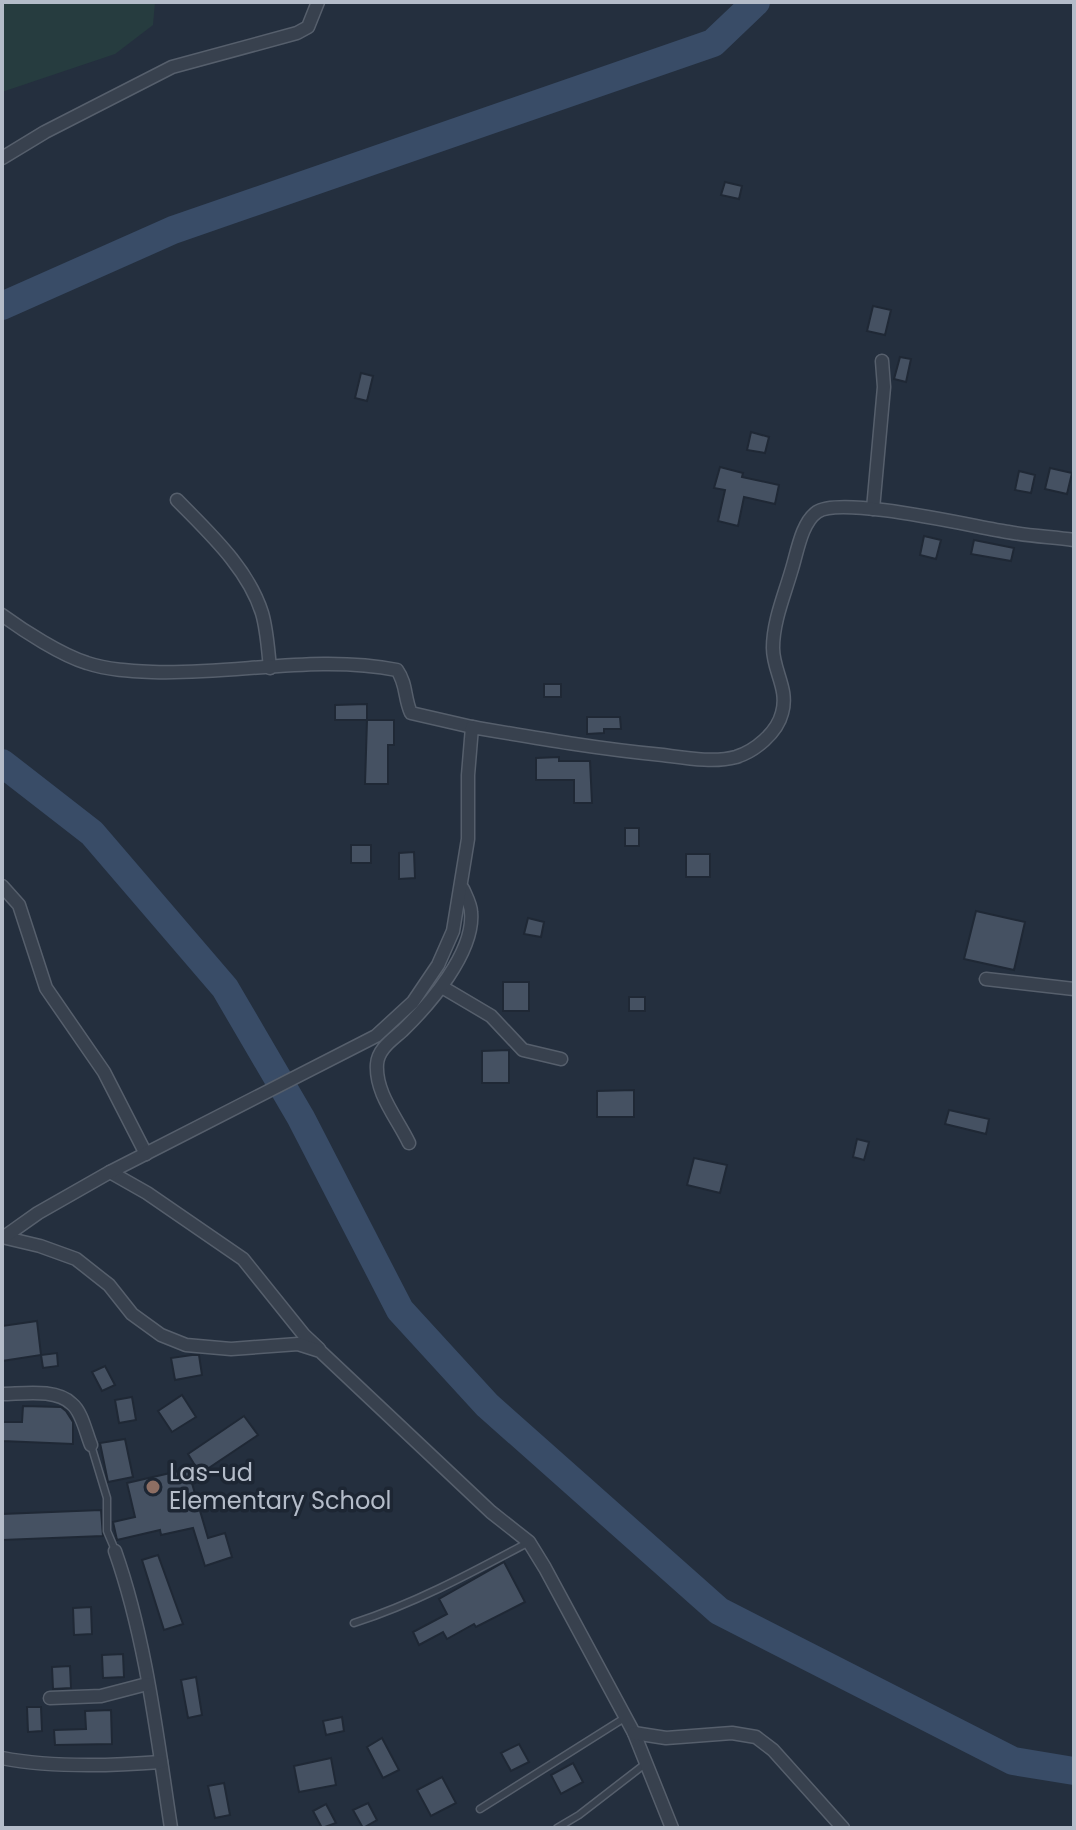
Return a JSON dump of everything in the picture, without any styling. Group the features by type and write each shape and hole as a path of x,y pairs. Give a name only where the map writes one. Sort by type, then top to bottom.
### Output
{"street":[{"path":"2,158 45,132 172,67 297,33 308,27 318,2"},
{"path":"873,509 884,387 882,361"},
{"path":"177,500 220,543 252,589 266,629 270,668"},
{"path":"2,615 86,663 121,670 169,672 329,665 397,670 406,686 411,713 472,727 608,750 691,758 732,758 752,751 782,716 783,686 773,651 774,635 807,523 817,511 830,507 873,509 1074,540"},
{"path":"3,1237 110,1172 376,1036 413,1002 438,965 453,931 468,839 472,727"},
{"path":"2,886 19,905 46,988 104,1072 152,1151"},
{"path":"409,1143 384,1098 377,1064 379,1053 442,987 458,963 471,912 462,886"},
{"path":"986,979 1074,989"},
{"path":"442,987 491,1016 523,1050 561,1059"},
{"path":"110,1172 147,1193 243,1259 320,1351 491,1512 529,1542 626,1717 672,1828"},
{"path":"3,1237 76,1259 109,1285 132,1314 161,1335 186,1345 231,1349 298,1344 320,1351"},
{"path":"2,1394 41,1394 64,1398 74,1405 91,1445"},
{"path":"115,1551 125,1578 147,1684 171,1828"},
{"path":"50,1698 101,1696 147,1684"},
{"path":"634,1733 666,1738 732,1733 756,1737 773,1750 843,1828"},
{"path":"2,1758 116,1765 161,1762"}],"lane":[{"path":"91,1445 107,1498 107,1531 115,1551"},
{"path":"354,1623 431,1594 529,1542"},
{"path":"480,1809 626,1717"},
{"path":"557,1828 579,1815 645,1764"}],"green space":[{"path":"2,2 155,2 153,25 115,54 2,92"}],"building":[{"path":"725,182 742,186 739,199 721,195"},
{"path":"873,306 891,310 885,335 867,331"},
{"path":"900,357 911,359 906,382 894,379"},
{"path":"361,373 373,376 367,401 355,398"},
{"path":"751,432 769,437 765,453 747,450"},
{"path":"720,467 743,473 742,477 779,485 775,504 744,497 738,526 718,521 725,490 714,488"},
{"path":"1050,468 1072,473 1067,494 1045,489"},
{"path":"1019,471 1035,475 1031,493 1015,490"},
{"path":"924,536 941,540 936,559 920,555"},
{"path":"974,540 1014,548 1011,561 971,554"},
{"path":"544,684 561,684 561,697 544,697"},
{"path":"367,704 367,720 335,720 335,705"},
{"path":"587,717 620,717 621,729 604,729 604,733 587,734"},
{"path":"367,720 394,720 394,745 388,745 388,784 365,784"},
{"path":"559,757 559,761 590,761 592,803 574,803 574,780 536,780 536,758"},
{"path":"625,828 639,828 639,846 625,846"},
{"path":"351,845 371,845 371,863 351,863"},
{"path":"414,852 415,878 399,879 399,853"},
{"path":"686,854 710,854 710,877 686,877"},
{"path":"976,911 1025,922 1014,970 964,959"},
{"path":"528,918 544,922 541,937 524,934"},
{"path":"503,982 529,982 529,1011 503,1011"},
{"path":"629,997 645,997 645,1011 629,1011"},
{"path":"509,1050 509,1083 482,1083 482,1051"},
{"path":"634,1090 634,1117 597,1117 597,1091"},
{"path":"949,1110 989,1119 986,1134 945,1124"},
{"path":"857,1139 869,1142 864,1160 853,1157"},
{"path":"694,1158 727,1165 720,1193 687,1185"},
{"path":"37,1321 41,1355 2,1361 2,1326"},
{"path":"57,1353 58,1366 43,1368 41,1355"},
{"path":"199,1355 202,1375 175,1380 171,1358"},
{"path":"105,1366 115,1385 102,1391 92,1372"},
{"path":"182,1395 196,1417 172,1432 158,1411"},
{"path":"132,1397 136,1420 119,1423 115,1400"},
{"path":"23,1406 61,1407 73,1422 73,1444 2,1441 2,1422 22,1422"},
{"path":"244,1416 258,1435 191,1480 208,1538 225,1533 232,1557 205,1566 193,1528 161,1535 160,1530 117,1540 113,1522 135,1517 127,1483 196,1467 188,1454"},
{"path":"125,1439 133,1477 108,1482 100,1443"},
{"path":"101,1510 103,1536 2,1540 2,1514"},
{"path":"158,1555 183,1624 164,1630 142,1560"},
{"path":"504,1562 525,1602 447,1639 443,1632 419,1645 413,1632 447,1614 439,1599"},
{"path":"91,1607 92,1634 74,1635 73,1608"},
{"path":"123,1654 124,1677 103,1678 102,1655"},
{"path":"70,1666 71,1688 53,1689 52,1667"},
{"path":"196,1677 202,1715 188,1718 181,1680"},
{"path":"27,1707 41,1707 42,1731 28,1732"},
{"path":"111,1710 112,1744 55,1745 54,1730 86,1729 85,1711"},
{"path":"342,1717 344,1731 326,1735 323,1721"},
{"path":"382,1738 399,1770 383,1778 367,1747"},
{"path":"519,1744 529,1762 511,1771 501,1753"},
{"path":"331,1758 336,1785 299,1792 294,1766"},
{"path":"573,1763 583,1782 561,1794 551,1775"},
{"path":"442,1777 456,1803 431,1816 417,1790"},
{"path":"224,1783 230,1815 215,1818 208,1786"},
{"path":"368,1803 377,1820 363,1828 353,1810"},
{"path":"326,1804 336,1823 322,1828 313,1811"}],"waterway":[{"path":"2,306 173,230 713,43 756,2"},
{"path":"2,763 92,833 225,988 301,1118 400,1310 487,1405 719,1611 1013,1761 1074,1771"}],"place":[{"name":"Las-ud Elementary School","path":"153,1487"}]}
